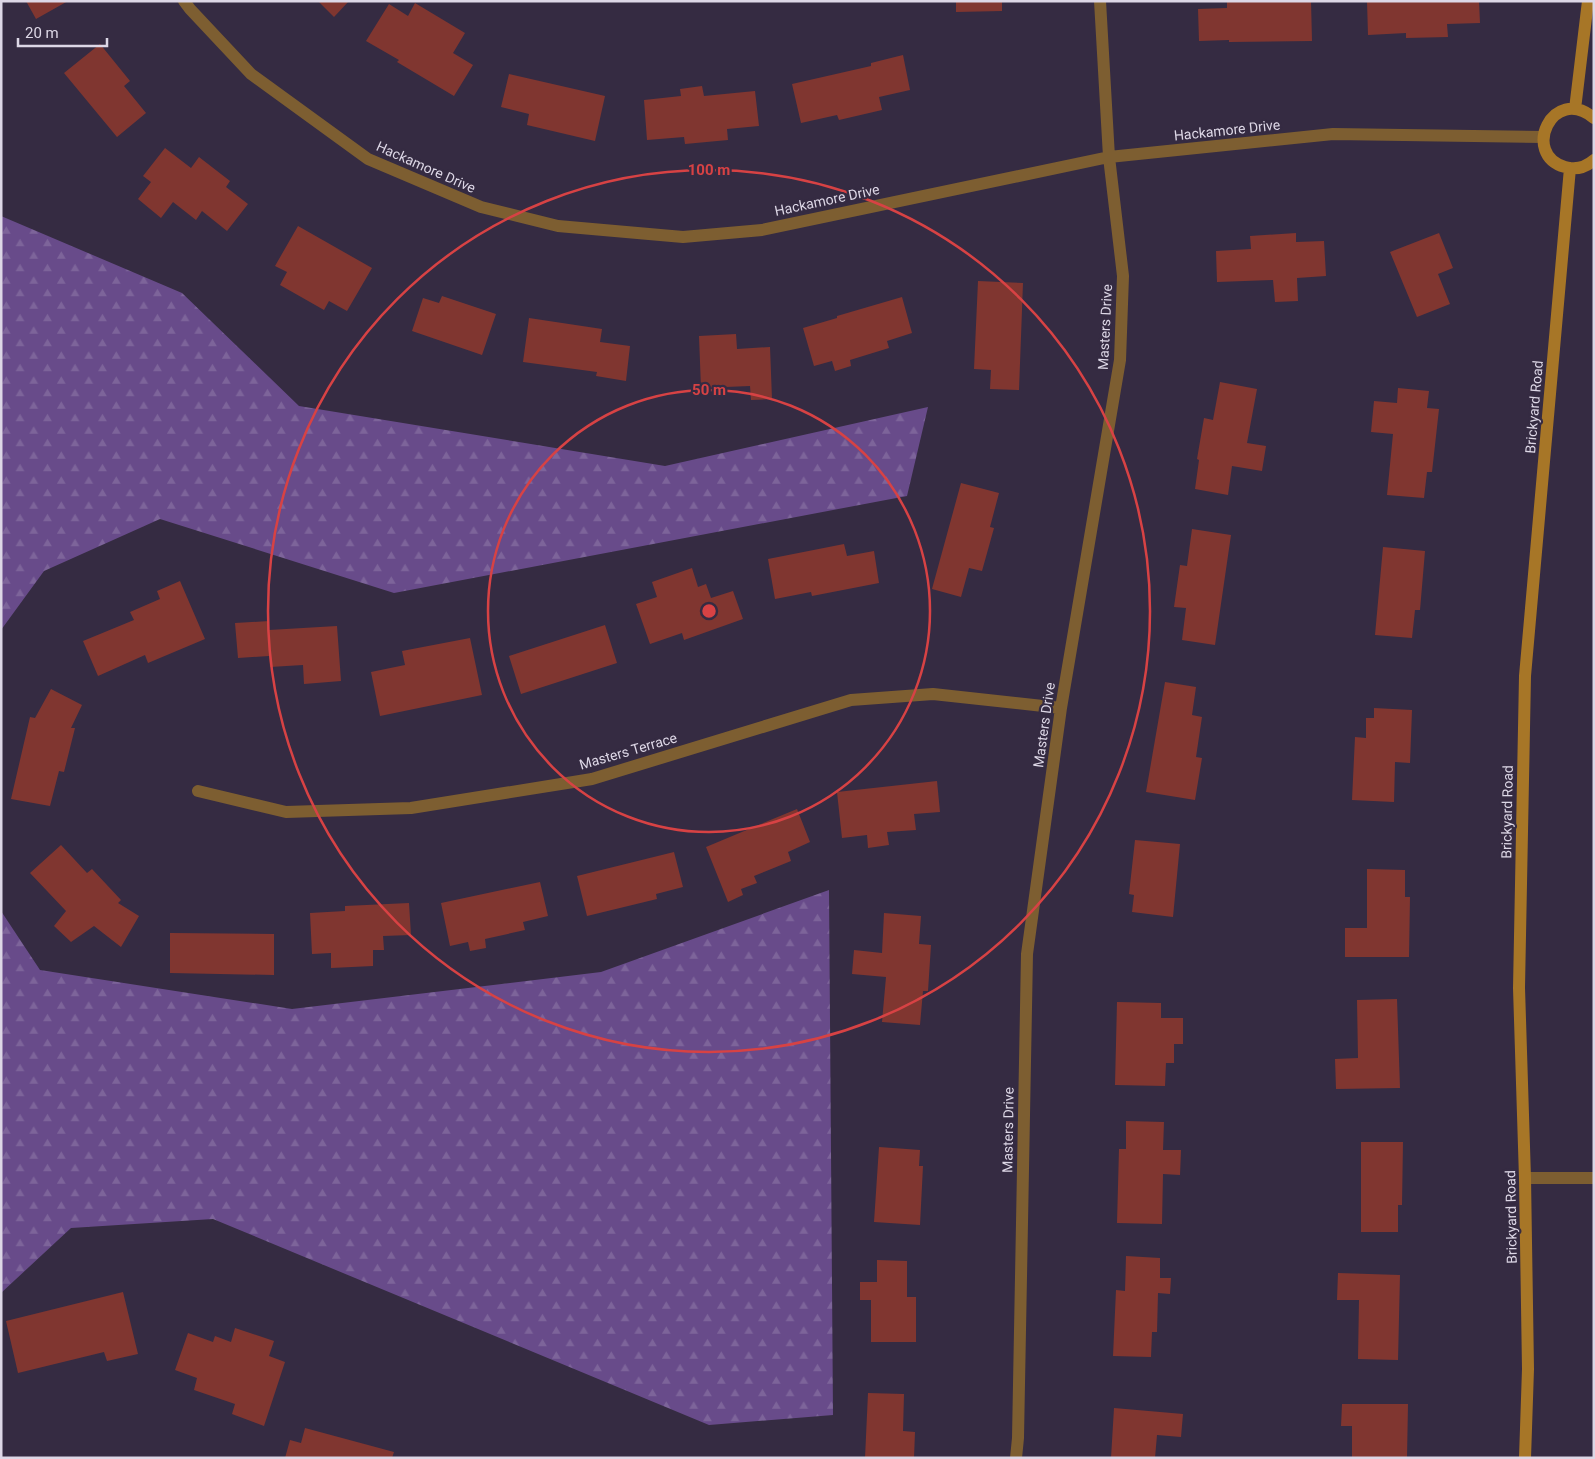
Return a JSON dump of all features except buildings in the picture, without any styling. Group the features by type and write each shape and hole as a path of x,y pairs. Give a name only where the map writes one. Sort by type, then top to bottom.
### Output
{"street":[{"name":"Hackamore Drive","path":"184,1 251,74 368,159 482,207 558,226 683,237 762,230 1109,157 1333,134 1543,137"},
{"name":"Masters Drive","path":"1016,1458 1026,954 1061,708 1120,360 1123,276 1109,157 1100,1"},
{"path":"1576,109 1588,1"},
{"path":"1594,118 1586,112 1576,109 1563,110 1553,116 1546,125 1543,137 1544,148 1550,158 1559,165 1570,168 1583,167 1594,160"},
{"name":"Brickyard Road","path":"1525,1458 1528,1369 1525,1178 1519,988 1525,676 1570,168"},
{"name":"Masters Terrace","path":"198,791 286,812 411,808 592,779 852,700 933,694 1061,708"},
{"path":"1525,1178 1594,1178"}],"green space":[{"path":"1,216 182,293 299,406 665,466 928,407 907,496 394,593 160,519 44,571 1,630"},
{"path":"829,890 833,1415 709,1425 213,1219 71,1228 1,1293 1,911 40,970 292,1009 601,972"}]}
